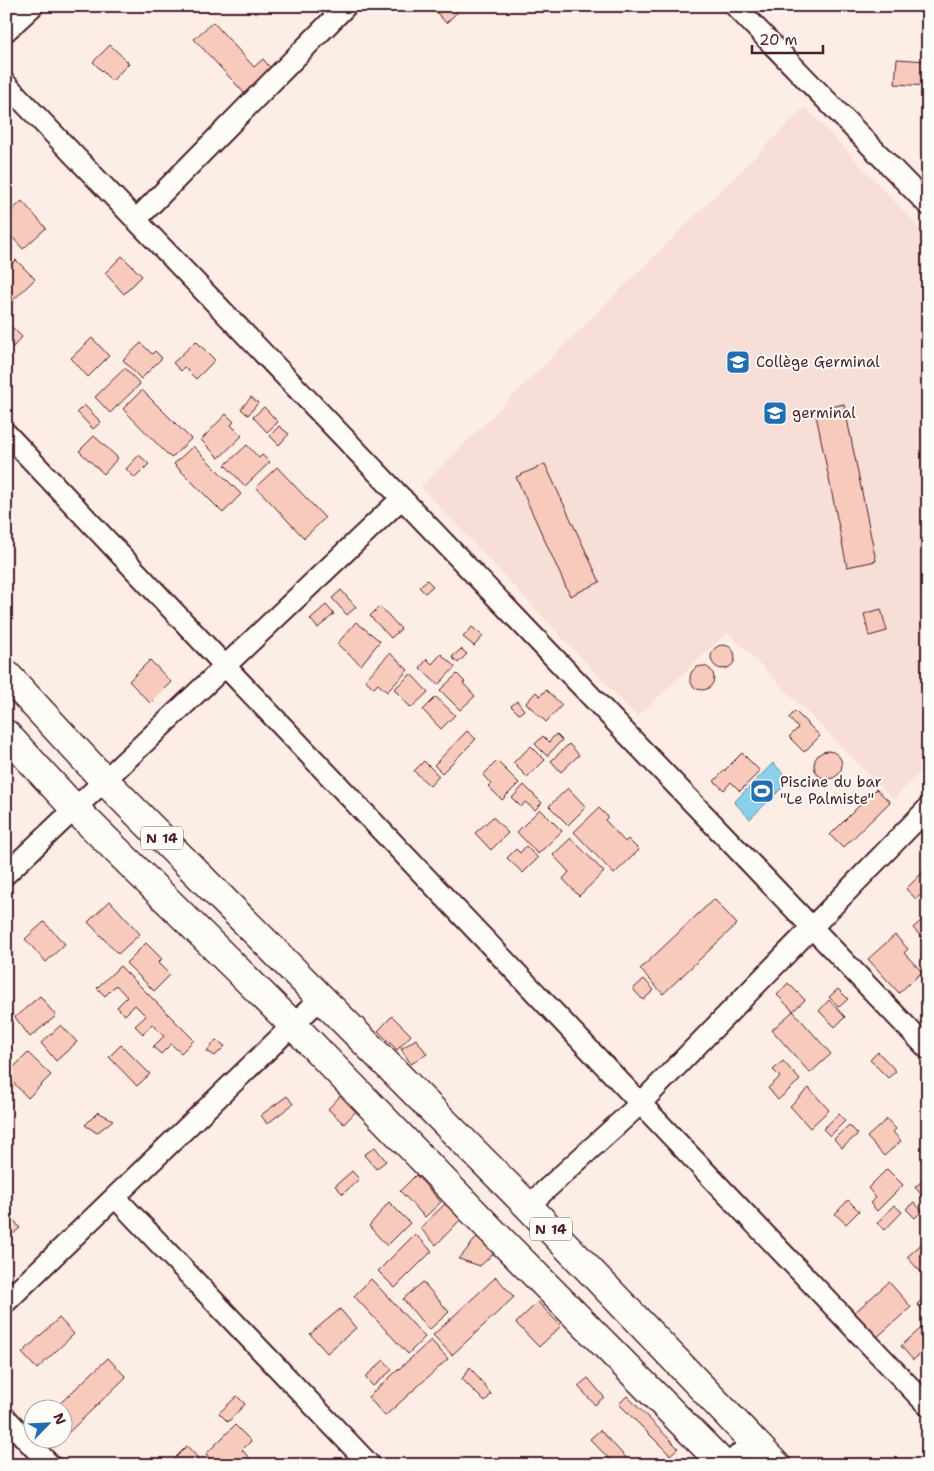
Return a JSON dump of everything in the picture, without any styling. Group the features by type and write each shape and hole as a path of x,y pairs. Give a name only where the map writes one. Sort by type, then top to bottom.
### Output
{"main road":[{"name":"N 14","path":"6,674 105,781 528,1206 776,1465"},
{"name":"N 14","path":"6,734 75,809 293,1025 492,1231 724,1465"}],"street":[{"path":"6,31 33,6"},
{"path":"136,220 346,6"},
{"path":"735,6 928,205"},
{"path":"6,84 928,1049"},
{"path":"6,433 928,1406"},
{"path":"6,874 402,498"},
{"path":"528,1206 640,1103 928,808"},
{"path":"6,1302 321,998"},
{"path":"116,1197 370,1465"},
{"path":"6,1418 50,1465"},
{"path":"728,1465 753,1441"}],"shaded area":[{"name":"Collège Germinal","path":"805,107 928,237 928,764 893,799 728,632 637,717 421,487"}],"water":[{"name":"Piscine du bar \"Le Palmiste\"","path":"773,763 790,780 750,819 734,802"}],"building":[{"path":"431,6 464,6 446,23"},
{"path":"213,22 254,67 263,59 273,71 246,95 194,39"},
{"path":"110,45 129,63 112,81 93,62"},
{"path":"897,59 928,61 928,86 895,84"},
{"path":"22,201 46,228 23,249 6,230 6,216"},
{"path":"122,256 142,276 124,294 105,273"},
{"path":"16,260 35,279 6,307 6,270"},
{"path":"6,321 22,337 13,347 6,340"},
{"path":"92,338 109,356 88,377 71,358"},
{"path":"196,341 215,360 196,379 184,367 181,371 173,363"},
{"path":"141,343 152,354 155,351 162,358 141,379 123,360"},
{"path":"125,368 140,384 110,413 95,397"},
{"path":"142,390 191,439 171,458 123,409"},
{"path":"251,397 258,403 248,415 241,409"},
{"path":"844,404 876,561 847,567 815,410"},
{"path":"84,405 101,422 93,429 77,412"},
{"path":"264,407 278,422 267,432 253,417"},
{"path":"226,414 234,422 231,425 242,436 219,458 201,440"},
{"path":"279,426 289,434 279,445 270,436"},
{"path":"94,436 118,458 104,474 79,451"},
{"path":"247,445 259,458 262,455 270,462 245,486 225,465"},
{"path":"193,446 241,494 223,513 174,464"},
{"path":"139,455 149,464 135,478 126,469"},
{"path":"545,464 600,582 570,596 516,477"},
{"path":"277,467 325,518 304,538 256,487"},
{"path":"427,580 433,586 425,593 419,587"},
{"path":"341,590 356,607 347,615 332,598"},
{"path":"326,605 334,614 318,628 310,619"},
{"path":"380,606 401,629 391,638 370,616"},
{"path":"881,609 887,631 869,636 864,614"},
{"path":"356,622 380,641 361,665 337,644"},
{"path":"472,627 483,636 474,646 463,637"},
{"path":"723,645 728,646 734,652 734,662 728,668 723,669 718,668 712,662 711,657 712,652 718,646"},
{"path":"461,649 467,654 458,663 452,657"},
{"path":"390,653 408,670 387,692 378,684 374,688 365,680"},
{"path":"441,654 455,667 438,685 420,668 427,659 432,664"},
{"path":"150,660 171,682 150,703 129,681"},
{"path":"702,666 710,670 714,678 710,686 702,690 694,686 690,678 694,670"},
{"path":"411,674 428,692 411,708 394,689"},
{"path":"457,674 475,696 460,710 440,690"},
{"path":"546,690 562,705 546,722 526,703 536,692 540,696"},
{"path":"436,697 455,715 441,729 423,710"},
{"path":"517,701 524,710 519,714 511,706"},
{"path":"795,711 820,736 804,752 789,737 798,728 789,718"},
{"path":"467,731 476,739 442,773 434,765"},
{"path":"556,734 562,740 547,756 535,744 543,736 549,742"},
{"path":"569,744 579,755 561,772 551,761"},
{"path":"531,746 545,760 527,777 513,763"},
{"path":"828,751 838,755 842,765 838,775 828,779 818,775 814,765 818,755"},
{"path":"742,753 760,771 740,791 731,782 724,790 714,781"},
{"path":"424,761 439,776 430,786 414,771"},
{"path":"497,761 519,783 502,800 488,786 491,784 483,775"},
{"path":"524,785 542,803 535,810 525,802 521,807 512,798"},
{"path":"568,788 586,807 568,825 549,806"},
{"path":"876,789 890,802 843,848 830,835"},
{"path":"599,808 608,817 605,820 625,842 628,839 639,850 614,874 574,832"},
{"path":"540,809 562,831 538,854 517,832"},
{"path":"493,817 508,833 491,850 475,833"},
{"path":"571,838 604,872 579,896 563,879 569,872 553,855"},
{"path":"526,846 538,858 523,873 507,858 516,849 520,853"},
{"path":"924,871 928,875 928,888 916,899 906,889"},
{"path":"714,899 737,924 663,994 640,969"},
{"path":"110,901 140,934 118,954 88,922"},
{"path":"925,917 928,919 928,944 913,928"},
{"path":"44,922 65,944 46,962 25,939"},
{"path":"895,935 908,949 904,953 922,972 899,993 868,959"},
{"path":"146,943 162,959 158,963 170,975 154,991 126,963"},
{"path":"120,966 194,1040 181,1053 171,1044 161,1054 153,1047 164,1036 152,1024 143,1034 135,1026 146,1016 135,1005 125,1015 117,1007 127,997 116,985 105,996 97,988"},
{"path":"644,979 654,990 643,1000 633,989"},
{"path":"788,983 805,1000 793,1011 777,995"},
{"path":"838,989 848,999 839,1007 829,997"},
{"path":"40,996 56,1016 30,1037 15,1017"},
{"path":"829,1000 845,1017 835,1027 819,1011"},
{"path":"793,1011 831,1054 810,1073 772,1030"},
{"path":"392,1016 411,1035 397,1050 378,1031"},
{"path":"61,1025 77,1042 56,1061 41,1043"},
{"path":"416,1039 427,1054 411,1064 401,1049"},
{"path":"216,1040 225,1046 215,1056 207,1051"},
{"path":"121,1045 150,1074 137,1086 109,1057"},
{"path":"878,1052 896,1071 888,1078 870,1060"},
{"path":"28,1053 51,1075 28,1098 6,1075"},
{"path":"783,1061 800,1080 778,1100 768,1088 780,1077 773,1070"},
{"path":"809,1088 829,1110 810,1128 790,1106"},
{"path":"343,1093 359,1108 344,1124 328,1109"},
{"path":"287,1096 293,1104 267,1124 261,1115"},
{"path":"98,1112 113,1120 97,1133 85,1125"},
{"path":"839,1114 845,1121 830,1136 823,1129"},
{"path":"887,1119 896,1129 893,1132 901,1141 884,1156 867,1137"},
{"path":"849,1125 858,1134 842,1148 834,1139"},
{"path":"375,1147 386,1161 376,1169 364,1155"},
{"path":"887,1169 903,1185 877,1211 870,1203 876,1198 868,1188"},
{"path":"352,1171 359,1179 343,1194 335,1186"},
{"path":"416,1175 441,1202 425,1217 400,1191"},
{"path":"928,1176 928,1203 915,1187"},
{"path":"848,1200 859,1211 846,1224 835,1214"},
{"path":"389,1202 410,1223 387,1246 369,1226"},
{"path":"914,1202 922,1211 915,1218 906,1209"},
{"path":"446,1203 461,1219 436,1245 420,1228"},
{"path":"894,1205 902,1212 885,1230 877,1223"},
{"path":"13,1219 20,1228 6,1240 6,1225"},
{"path":"415,1234 432,1251 395,1288 378,1271"},
{"path":"477,1237 495,1252 480,1266 459,1259"},
{"path":"928,1238 928,1280 907,1257"},
{"path":"496,1277 514,1297 452,1355 433,1335"},
{"path":"371,1279 425,1337 408,1354 354,1296"},
{"path":"423,1282 449,1312 429,1330 403,1299"},
{"path":"889,1282 911,1307 875,1339 853,1314"},
{"path":"928,1295 928,1316 917,1304"},
{"path":"538,1302 561,1326 539,1347 516,1323"},
{"path":"340,1309 356,1328 327,1353 310,1334"},
{"path":"59,1318 74,1334 37,1369 22,1353"},
{"path":"928,1322 928,1348 913,1360 901,1346"},
{"path":"431,1340 448,1359 385,1416 368,1397"},
{"path":"108,1358 126,1377 72,1429 72,1398 66,1398"},
{"path":"384,1360 392,1370 373,1386 365,1377"},
{"path":"470,1367 491,1394 485,1402 462,1379"},
{"path":"588,1378 604,1397 595,1405 578,1386"},
{"path":"237,1396 245,1404 228,1422 219,1413"},
{"path":"627,1396 678,1448 670,1455 619,1404"},
{"path":"235,1425 251,1441 242,1450 256,1465 216,1465 206,1454"},
{"path":"600,1430 633,1465 615,1465 590,1439"},
{"path":"187,1446 200,1460 196,1465 171,1465 170,1463"}],"place":[{"name":"Collège Germinal","path":"738,362"},
{"name":"germinal","path":"775,413"},
{"name":"Piscine du bar \"Le Palmiste\"","path":"762,791"}]}
